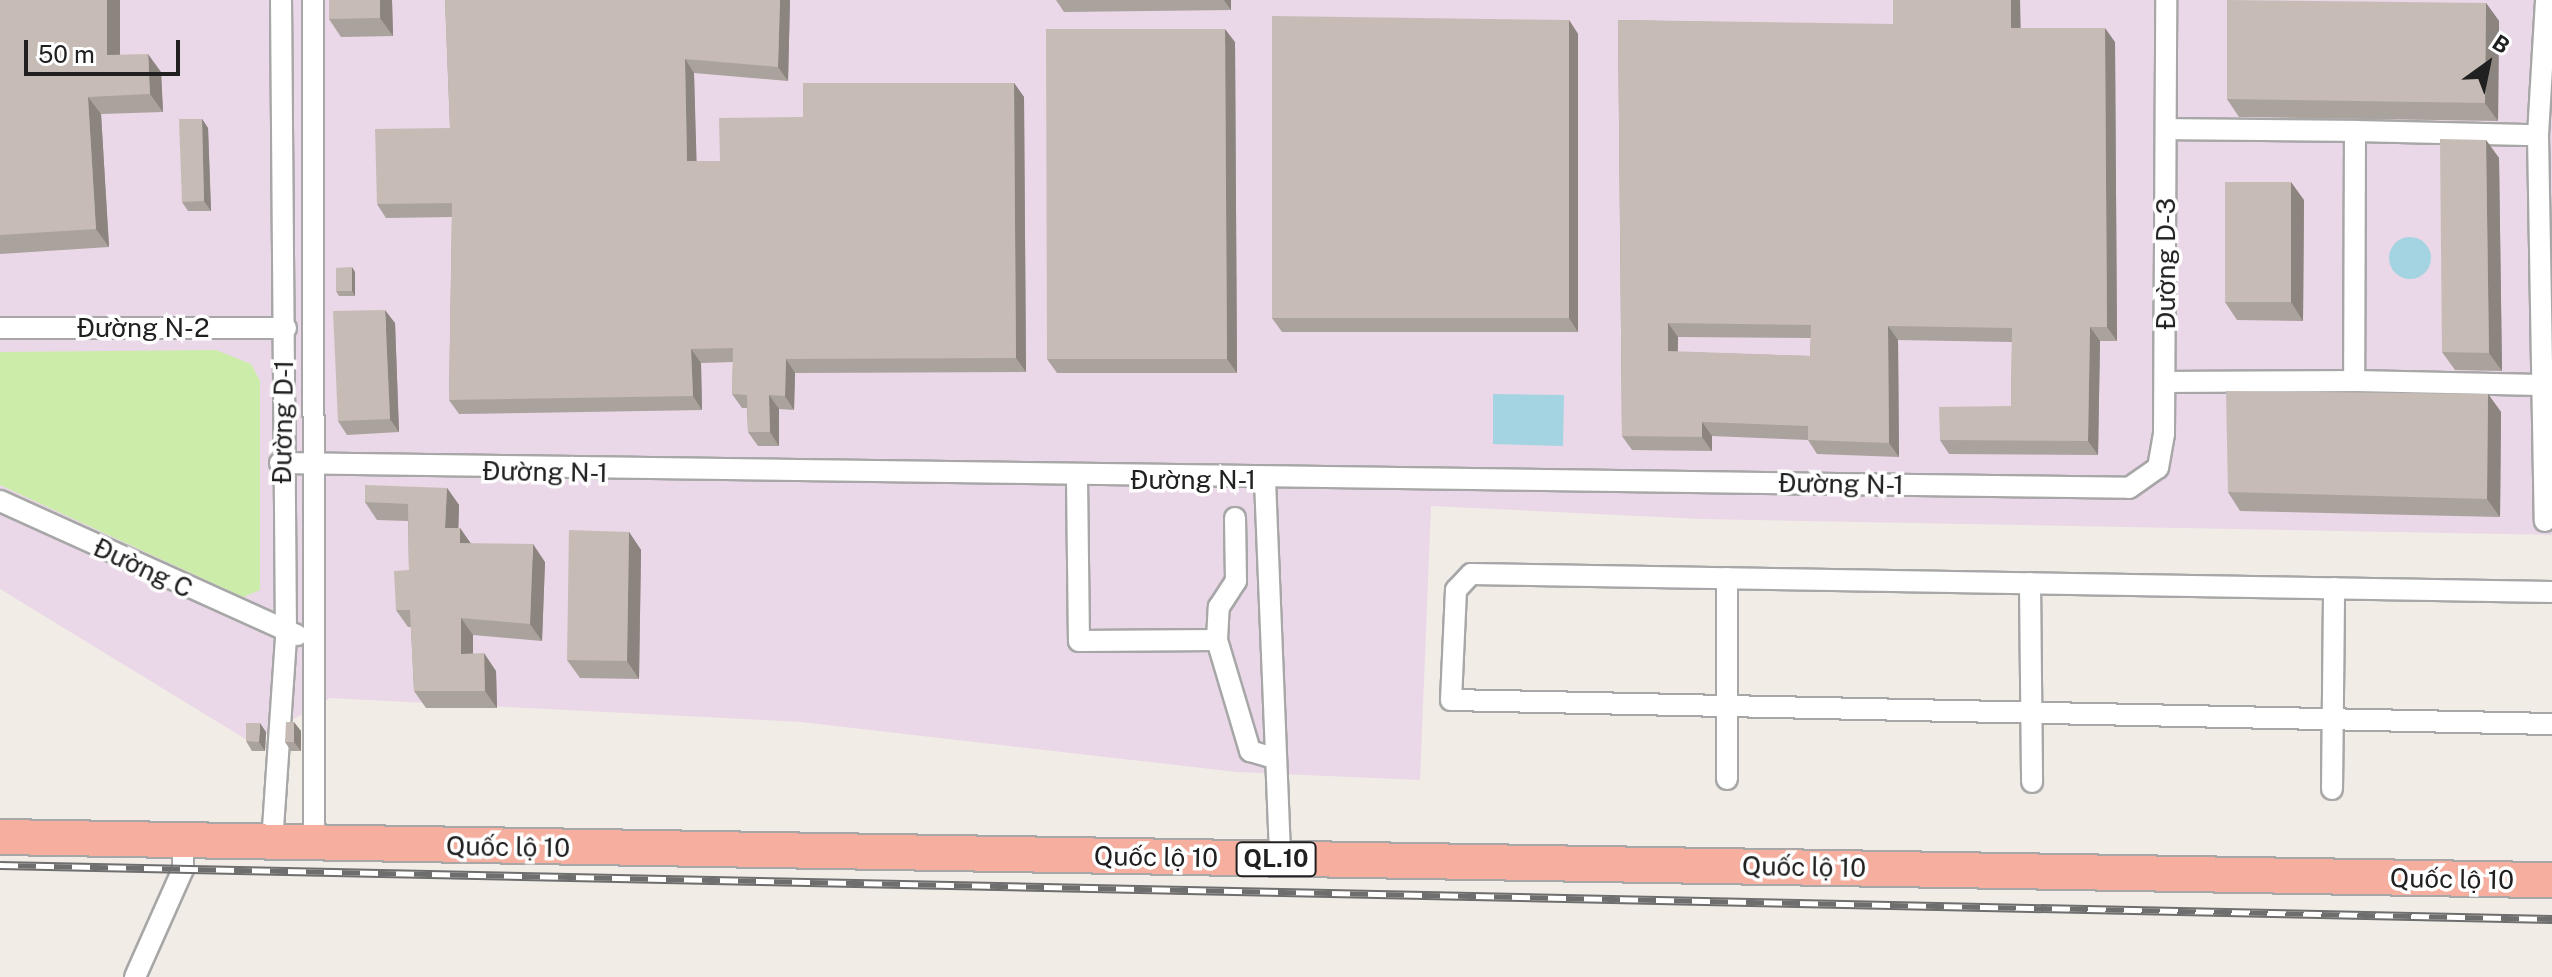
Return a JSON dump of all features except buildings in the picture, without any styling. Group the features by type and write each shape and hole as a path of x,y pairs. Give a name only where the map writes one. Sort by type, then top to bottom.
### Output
{"highway":[{"name":"Quốc lộ 10","path":"0,837 2552,880"}],"street":[{"name":"Đường D-1","path":"272,843 286,635 280,463 286,328 281,0"},
{"name":"Đường D-1","path":"313,0 314,844"},
{"name":"Đường D-3","path":"2107,488 2144,483 2158,468 2166,382 2166,0"},
{"path":"2545,521 2538,135 2546,2"},
{"path":"2166,129 2538,135"},
{"path":"2354,381 2355,131"},
{"name":"Đường N-2","path":"0,328 286,328"},
{"path":"2166,382 2354,381 2542,385"},
{"name":"Đường N-1","path":"280,463 1077,479 2107,488"},
{"path":"1077,479 1079,641 1217,640"},
{"path":"1265,480 1271,757 1280,859"},
{"name":"Đường C","path":"0,501 286,635"},
{"path":"1235,518 1236,581 1219,607 1217,640 1250,751 1271,757"},
{"path":"2552,592 1466,575 1456,590 1451,700 2552,724"},
{"path":"1727,578 1727,779"},
{"path":"2030,583 2032,782"},
{"path":"2332,789 2334,588"},
{"path":"286,635 313,635"},
{"path":"135,977 183,869 183,840"}],"shaded area":[{"path":"0,0 2552,0 2552,535 1701,519 1431,506 1420,780 1237,772 801,722 330,698 252,743 0,589"}],"green space":[{"path":"216,350 251,364 260,381 260,590 243,597 0,485 0,352"}],"water":[{"path":"2410,237 2425,243 2431,258 2425,273 2410,279 2395,273 2389,258 2395,243"},
{"path":"1493,394 1564,395 1563,446 1493,444"}],"railway":[{"path":"0,865 2552,919"}]}
